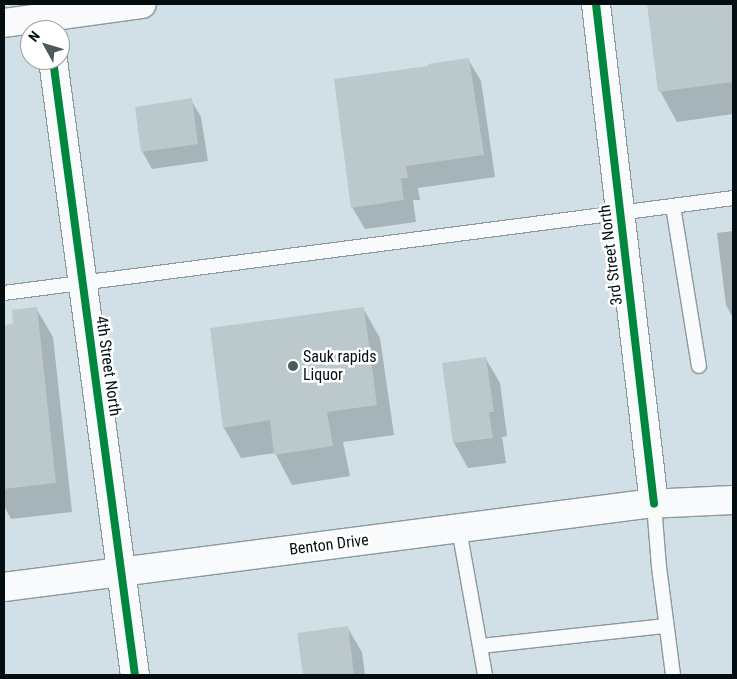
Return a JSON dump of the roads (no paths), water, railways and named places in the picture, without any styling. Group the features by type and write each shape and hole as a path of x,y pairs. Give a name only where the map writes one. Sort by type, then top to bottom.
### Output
{"street":[{"path":"4,23 142,4"},
{"name":"3rd Street North","path":"596,4 654,504"},
{"name":"4th Street North","path":"55,70 122,571 134,675"},
{"name":"Benton Drive","path":"654,504 733,480"},
{"name":"Benton Drive","path":"4,587 654,504 733,500"}],"lane":[{"path":"4,293 733,198"},
{"path":"673,206 698,366"},
{"path":"654,504 666,626 673,675"},
{"path":"459,529 485,675"},
{"path":"481,646 666,626"}],"place":[{"name":"Sauk rapids Liquor","path":"293,366"}]}
